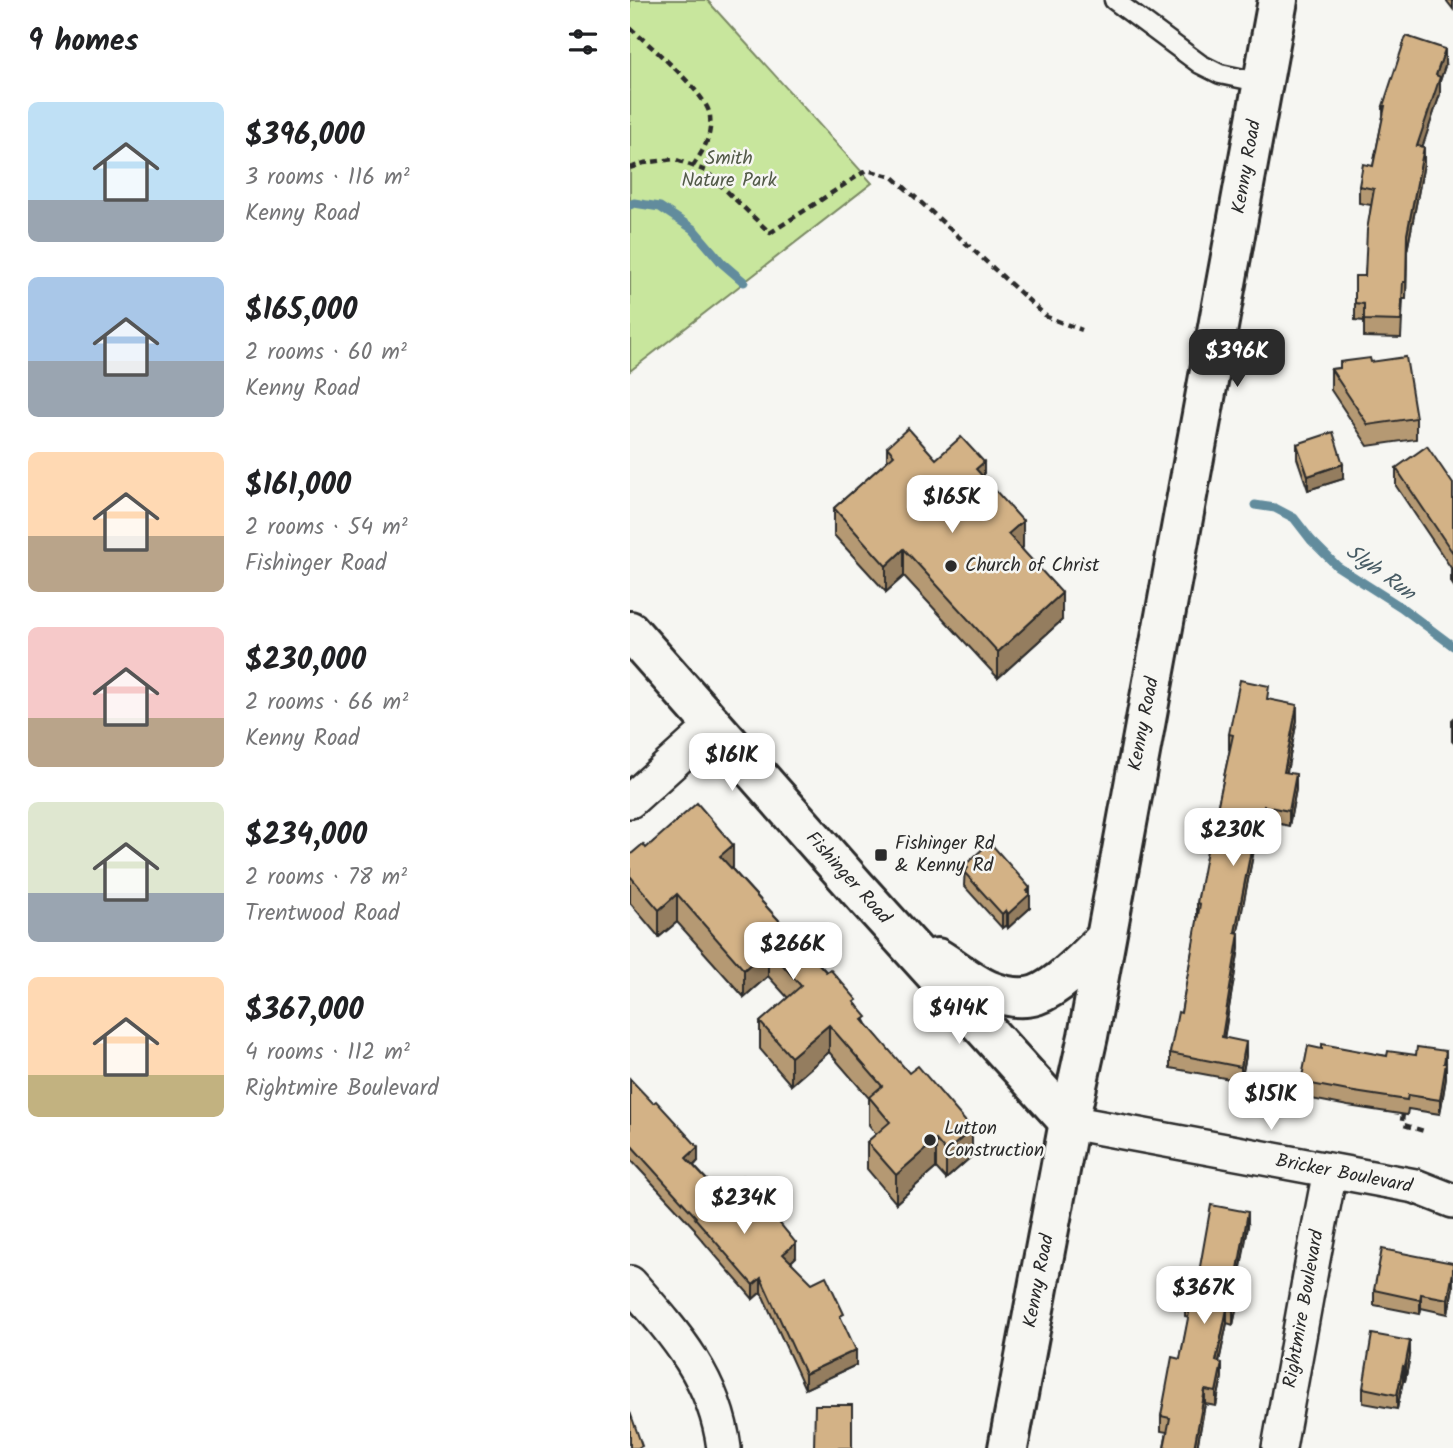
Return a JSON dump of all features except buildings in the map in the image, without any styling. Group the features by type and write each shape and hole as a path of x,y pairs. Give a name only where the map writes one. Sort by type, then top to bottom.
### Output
{"main road":[{"name":"Kenny Road","path":"1008,1448 1069,1122 1088,1036 1278,0"},
{"name":"Fishinger Road","path":"630,631 1069,1122"},
{"path":"894,929 986,989 1009,997 1037,995 1051,987 1104,940"}],"street":[{"path":"630,801 713,726"},
{"name":"Bricker Boulevard","path":"1069,1122 1415,1186 1453,1201"},
{"name":"Rightmire Boulevard","path":"1279,1448 1331,1171"},
{"path":"630,1283 663,1320 691,1358 711,1394 724,1448"}],"lane":[{"path":"1114,0 1200,64 1220,74 1263,83"}],"path":[{"path":"630,28 696,89 710,113 707,144 693,166"},
{"path":"630,168 674,159 706,171 770,233 867,170 893,177 1047,317 1083,330"},
{"path":"1403,1114 1404,1125 1427,1132"}],"green space":[{"name":"Smith Nature Park","path":"630,0 707,0 872,183 630,371"}],"waterway":[{"name":"Slyh Run","path":"630,205 634,203 660,207 693,229 722,263 744,282"},
{"name":"Slyh Run","path":"1255,505 1275,508 1294,518 1337,566 1401,607 1453,646"}],"place":[{"name":"Church of Christ","path":"951,566"},
{"name":"Fishinger Rd & Kenny Rd","path":"881,855"},
{"name":"Lutton Construction","path":"930,1140"}]}
